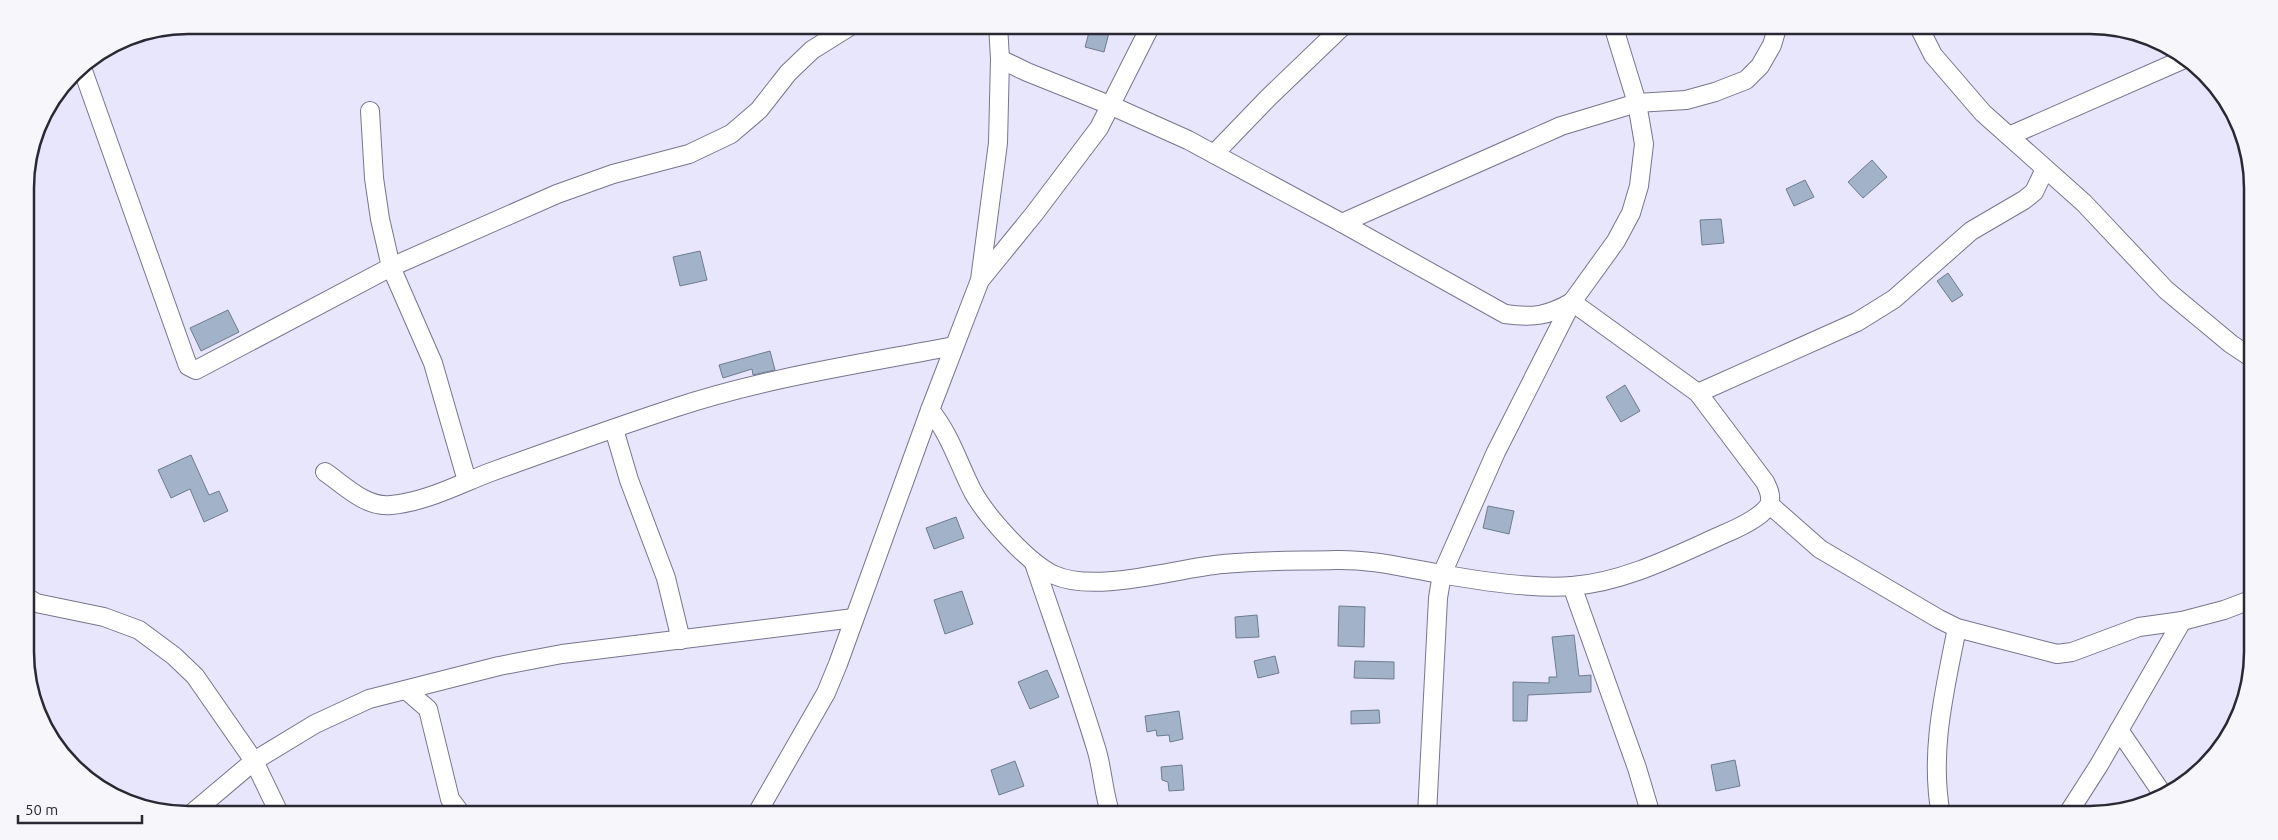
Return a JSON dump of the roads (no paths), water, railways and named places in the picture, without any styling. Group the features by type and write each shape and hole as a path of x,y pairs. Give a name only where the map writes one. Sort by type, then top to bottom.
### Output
{"street":[{"path":"84,74 190,368 202,368 391,267 557,194 613,174 646,167 689,154 731,134 759,110 788,73 812,50 838,34"},
{"path":"761,806 826,693 980,280 998,143 1000,58 999,34"},
{"path":"980,280 1064,176 1099,128 1112,106 1147,34"},
{"path":"1214,154 1269,96 1334,34"},
{"path":"1427,806 1438,598 1442,574 1496,452 1572,302 1616,241 1634,204 1639,186 1644,144 1637,103 1616,34"},
{"path":"1342,223 1561,126 1637,103 1686,100 1715,92 1746,80 1760,66 1772,45 1775,34"},
{"path":"1922,34 1933,55 1983,113 2084,203 2166,290 2244,353"},
{"path":"1000,58 1027,72 1112,106 1214,154 1505,314 1542,315 1554,312 1572,302"},
{"path":"2009,136 2178,62"},
{"path":"370,111 374,178 380,219 391,267 433,363 467,481"},
{"path":"1698,393 1857,322 1894,299 1971,231 2024,200 2034,192 2045,170"},
{"path":"930,410 951,440 974,492 992,519 1034,563 1053,574 1085,583 1170,573 1220,564 1355,559 1509,583 1572,586 1607,580 1658,563 1738,528 1767,510 1770,505 1770,494 1765,482 1698,393 1572,302"},
{"path":"325,472 376,505 420,500 467,481 675,407 758,384 954,346"},
{"path":"614,429 629,480 666,578 682,640"},
{"path":"1770,505 1820,549 1957,628 2057,654 2072,652 2139,627 2182,620 2224,610 2244,602"},
{"path":"1034,563 1078,687 1101,763 1108,806"},
{"path":"1046,598 1066,579"},
{"path":"1572,586 1637,768 1648,806"},
{"path":"34,602 59,609 104,617 139,630 174,656 195,676 254,761 276,806"},
{"path":"201,806 254,761 314,724 368,698 499,666 562,654 854,618"},
{"path":"2073,806 2120,730 2182,620"},
{"path":"1940,806 1938,795 1939,727 1957,628"},
{"path":"428,709 443,680"},
{"path":"406,690 428,709 450,798 456,806"},
{"path":"2120,730 2160,789"}]}
